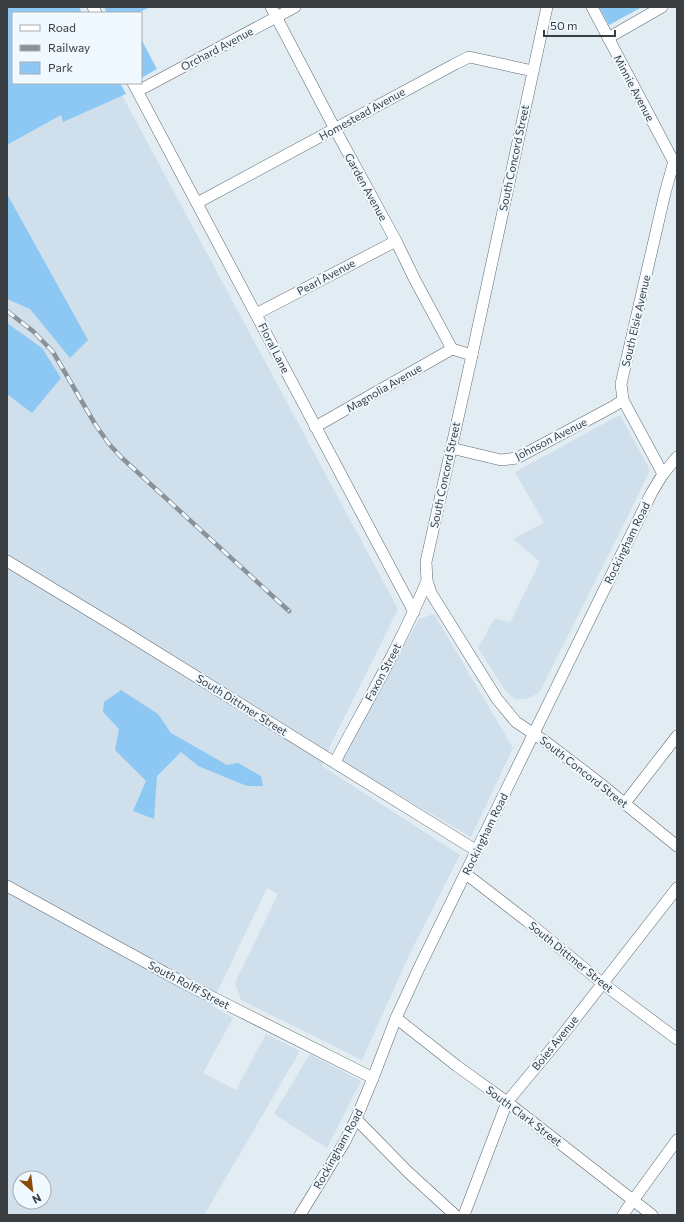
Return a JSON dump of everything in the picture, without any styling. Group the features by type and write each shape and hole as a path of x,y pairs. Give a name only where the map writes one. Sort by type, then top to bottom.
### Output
{"street":[{"name":"Garden Avenue","path":"271,7 334,129 396,240 415,280 452,349"},
{"name":"Orchard Avenue","path":"136,87 295,7"},
{"name":"South Concord Street","path":"547,7 426,562 427,581 434,597 497,699 516,722 552,746 677,846"},
{"name":"Minnie Avenue","path":"592,7 675,165"},
{"path":"608,38 662,7"},
{"name":"Homestead Avenue","path":"197,203 469,57 533,71"},
{"name":"Floral Lane","path":"136,87 414,612"},
{"name":"South Elsie Avenue","path":"663,474 623,400 622,384 663,201 675,165"},
{"name":"Pearl Avenue","path":"256,314 396,240"},
{"path":"452,349 472,355"},
{"name":"Magnolia Avenue","path":"315,427 452,349"},
{"name":"Johnson Avenue","path":"451,448 501,460 517,458 623,400"},
{"name":"Rockingham Road","path":"300,1215 344,1142 356,1119 396,1018 419,968 652,492 663,474 677,457"},
{"name":"South Dittmer Street","path":"7,561 477,851"},
{"name":"Faxon Street","path":"335,762 414,612 427,581"},
{"path":"625,803 677,736"},
{"name":"South Dittmer Street","path":"466,874 527,921 602,983 677,1039"},
{"name":"South Rolff Street","path":"7,886 180,981 373,1078"},
{"name":"Boies Avenue","path":"464,1215 507,1102 557,1042 677,888"},
{"name":"South Clark Street","path":"396,1018 652,1215"},
{"path":"356,1119 408,1172 455,1215"},
{"path":"623,1215 677,1140"}],"shaded area":[{"path":"116,84 398,609 332,742 322,766 460,855 410,953 362,1060 241,1000 235,983 278,894 267,888 211,1005 233,1018 203,1073 236,1090 266,1034 300,1051 204,1215 7,1215 7,145"},
{"path":"620,415 650,470 539,693 527,699 515,699 503,687 478,648 495,618 510,623 540,562 513,539 544,523 515,472"},
{"path":"434,614 513,748 471,837 342,762 419,619"},
{"path":"310,1054 361,1081 327,1148 274,1114"}],"green space":[{"path":"7,7 79,7 82,12 12,12 12,84 121,84 126,94 63,122 61,115 7,145"},
{"path":"104,7 150,7 140,12 106,12"},
{"path":"599,7 642,7 609,25"},
{"path":"142,41 157,69 142,77"},
{"path":"7,194 88,340 70,358 30,309 7,299"},
{"path":"7,323 42,348 61,378 32,413 7,394"},
{"path":"121,690 158,714 171,733 227,765 238,763 261,776 263,786 247,786 198,766 181,752 157,776 154,819 133,811 146,781 115,750 119,729 103,712 104,702"}],"railway":[{"path":"7,311 34,332 53,352 95,424 109,444 122,458 289,611"}]}
